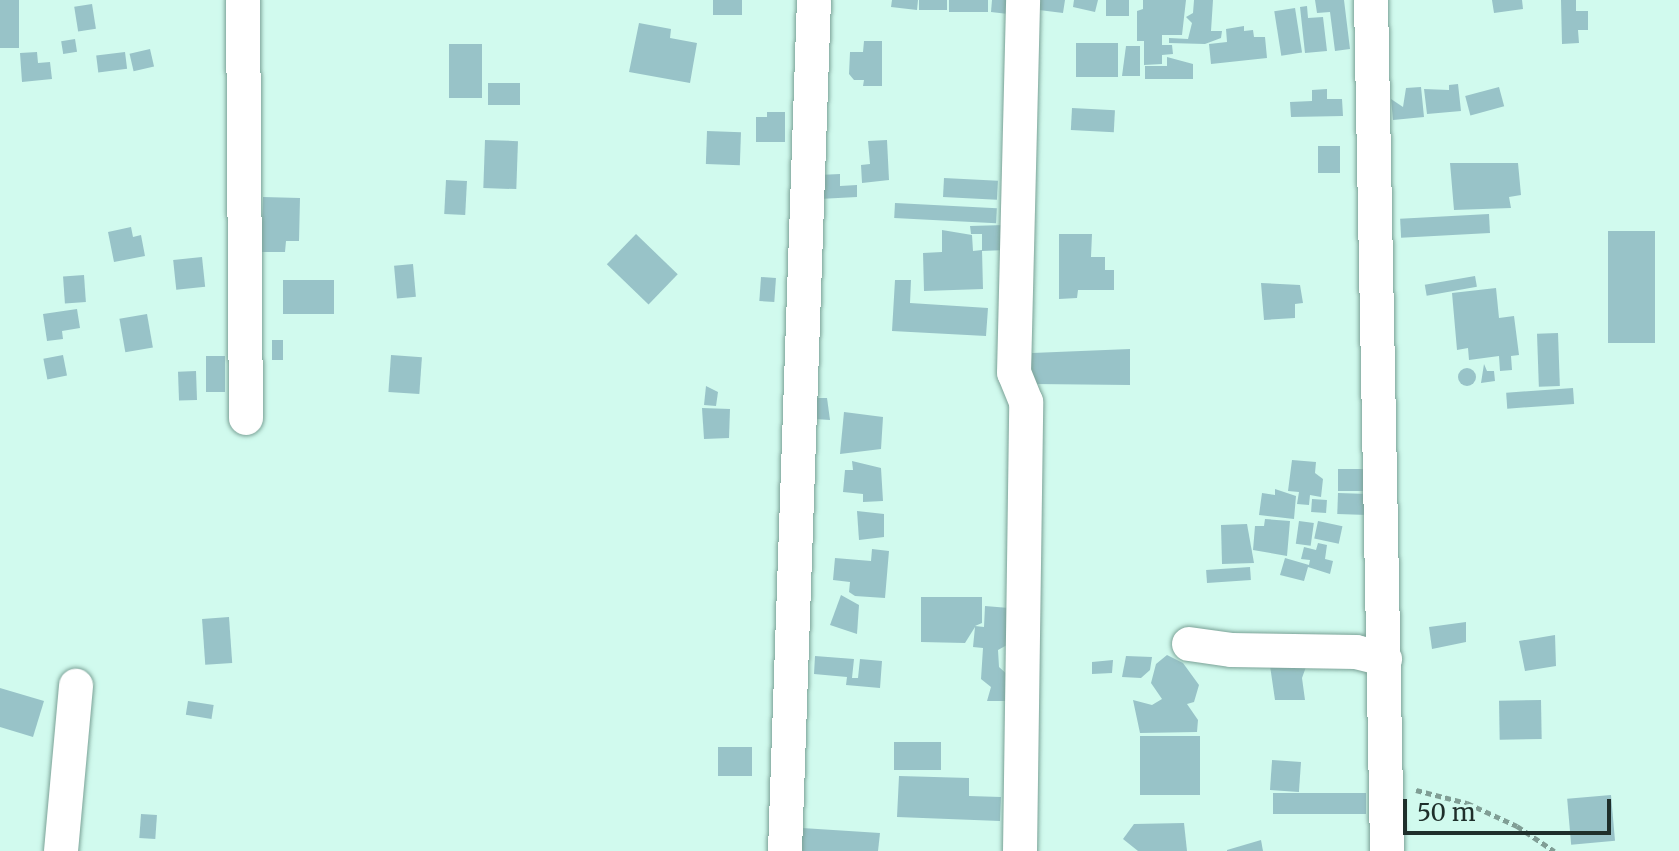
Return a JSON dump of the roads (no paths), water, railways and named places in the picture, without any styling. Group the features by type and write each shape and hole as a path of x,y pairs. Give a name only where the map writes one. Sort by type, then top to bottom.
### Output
{"street":[{"path":"243,0 246,418"},
{"path":"785,851 814,0"},
{"path":"1020,851 1026,402 1014,373 1023,0"},
{"path":"1371,0 1375,646 1387,772 1387,851"},
{"path":"1189,644 1231,650 1375,646"},
{"path":"61,851 76,686"}]}
